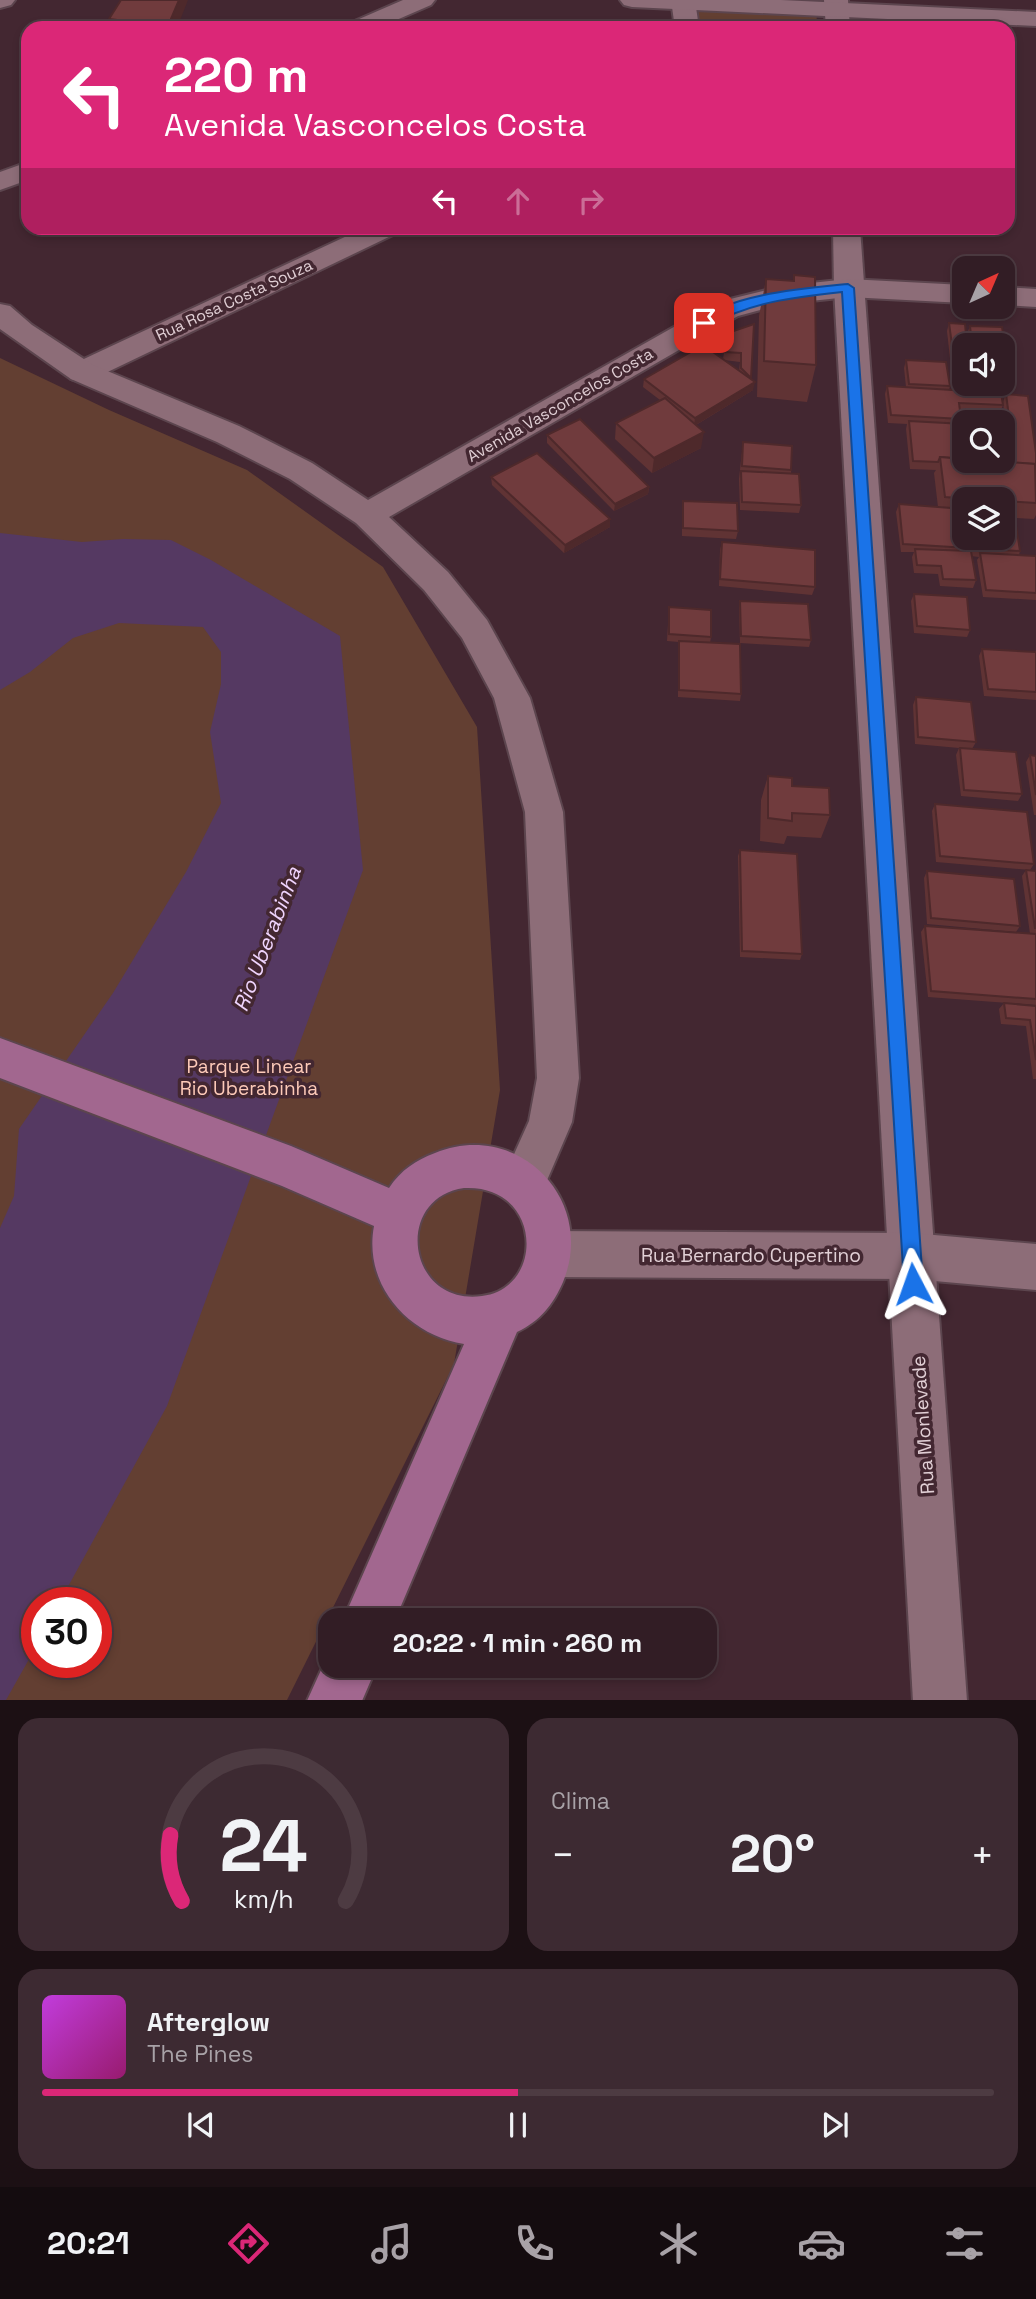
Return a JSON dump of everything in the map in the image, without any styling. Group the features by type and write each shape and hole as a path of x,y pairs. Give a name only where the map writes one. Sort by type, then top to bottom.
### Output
{"main road":[{"path":"0,1058 291,1168 400,1215"},
{"path":"475,1165 492,1167 523,1183 536,1198 550,1236 544,1274 526,1300 500,1316 464,1322 439,1314 416,1298 404,1282 394,1246 400,1215 416,1190 446,1169 475,1165"},
{"path":"374,1608 500,1316"},
{"path":"334,1700 344,1678"}],"street":[{"path":"374,21 423,0"},
{"path":"632,0 837,12 1036,19"},
{"path":"683,1 686,21"},
{"path":"0,182 21,173"},
{"name":"Rua Rosa Costa Souza","path":"82,372 370,235"},
{"name":"Rua Monlevade","path":"846,235 940,1700"},
{"name":"Avenida Vasconcelos Costa","path":"368,515 728,310 783,295 848,288 952,293"},
{"path":"1015,297 1036,298"},
{"path":"0,313 22,332 82,372 240,440 301,471 368,515 436,581 475,629 512,698 544,812 558,1078 550,1122 523,1183"},
{"name":"Rua Bernardo Cupertino","path":"549,1254 912,1256 1036,1267"}],"green space":[{"path":"691,0 816,0 817,21 693,21"},
{"name":"Parque Linear Rio Uberabinha","path":"0,358 109,410 247,470 383,567 477,727 500,1090 454,1364 333,1608 318,1608 318,1638 287,1700 0,1700"}],"water":[{"name":"Rio Uberabinha","path":"0,533 82,542 171,540 211,560 340,636 363,870 167,1406 68,1587 21,1587 21,1673 6,1700 0,1700 0,1228 14,1196 19,1129 113,993 186,872 221,803 210,732 221,684 221,652 203,627 119,623 73,638 30,672 0,690"}],"building":[{"path":"121,0 179,0 170,21 109,19"},
{"path":"794,275 815,277 816,365 764,361 766,279 794,281"},
{"path":"949,323 965,324 966,333 952,333 952,345"},
{"path":"754,324 751,378 741,368 741,353 724,352 725,345 717,344 716,337"},
{"path":"970,326 1002,327 1003,333 971,333"},
{"path":"703,345 755,382 695,418 644,379"},
{"path":"906,360 946,362 950,386 909,384"},
{"path":"887,386 952,390 952,396 1002,396 1003,405 959,403 960,410 952,410 952,418 891,415"},
{"path":"1006,396 1028,396 1036,469 1035,464 1015,463 1015,410 1008,410"},
{"path":"665,398 704,432 654,458 616,423"},
{"path":"580,419 649,487 615,504 547,435"},
{"path":"909,421 952,423 952,458 940,457 938,462 913,461"},
{"path":"743,442 792,446 791,470 742,466"},
{"path":"537,453 610,519 565,545 491,477"},
{"path":"940,457 952,458 952,473 1015,473 1015,463 1035,464 1036,503 1015,502 1015,487 952,487 952,498 945,497"},
{"path":"741,471 799,474 801,505 742,502"},
{"path":"683,501 737,503 738,531 683,528"},
{"path":"899,504 952,508 952,547 903,544"},
{"path":"1015,518 1020,551 1003,550 1015,550"},
{"path":"722,542 815,550 815,587 720,579"},
{"path":"915,549 971,551 976,580 943,579 941,566 917,565"},
{"path":"980,553 1036,556 1036,593 986,590"},
{"path":"914,594 967,597 970,630 917,626"},
{"path":"740,601 808,604 811,640 741,636"},
{"path":"669,607 711,610 711,637 669,634"},
{"path":"679,641 740,644 741,694 679,690"},
{"path":"982,649 1036,652 1036,692 988,689"},
{"path":"916,697 971,702 976,742 918,737"},
{"path":"960,748 1016,752 1022,794 964,790"},
{"path":"1030,755 1036,756 1036,795"},
{"path":"768,776 792,778 792,786 829,788 830,815 792,813 792,821 768,818"},
{"path":"935,804 1027,812 1034,864 940,856"},
{"path":"740,850 797,854 802,954 742,951"},
{"path":"1026,870 1036,871 1036,928 1035,928"},
{"path":"927,871 1014,879 1020,926 931,918"},
{"path":"925,926 1036,934 1036,999 931,991"},
{"path":"1004,1003 1036,1006 1036,1060 1030,1020 1006,1018"}],"route":[{"path":"704,323 728,310 783,295 848,288 913,1284"}]}
